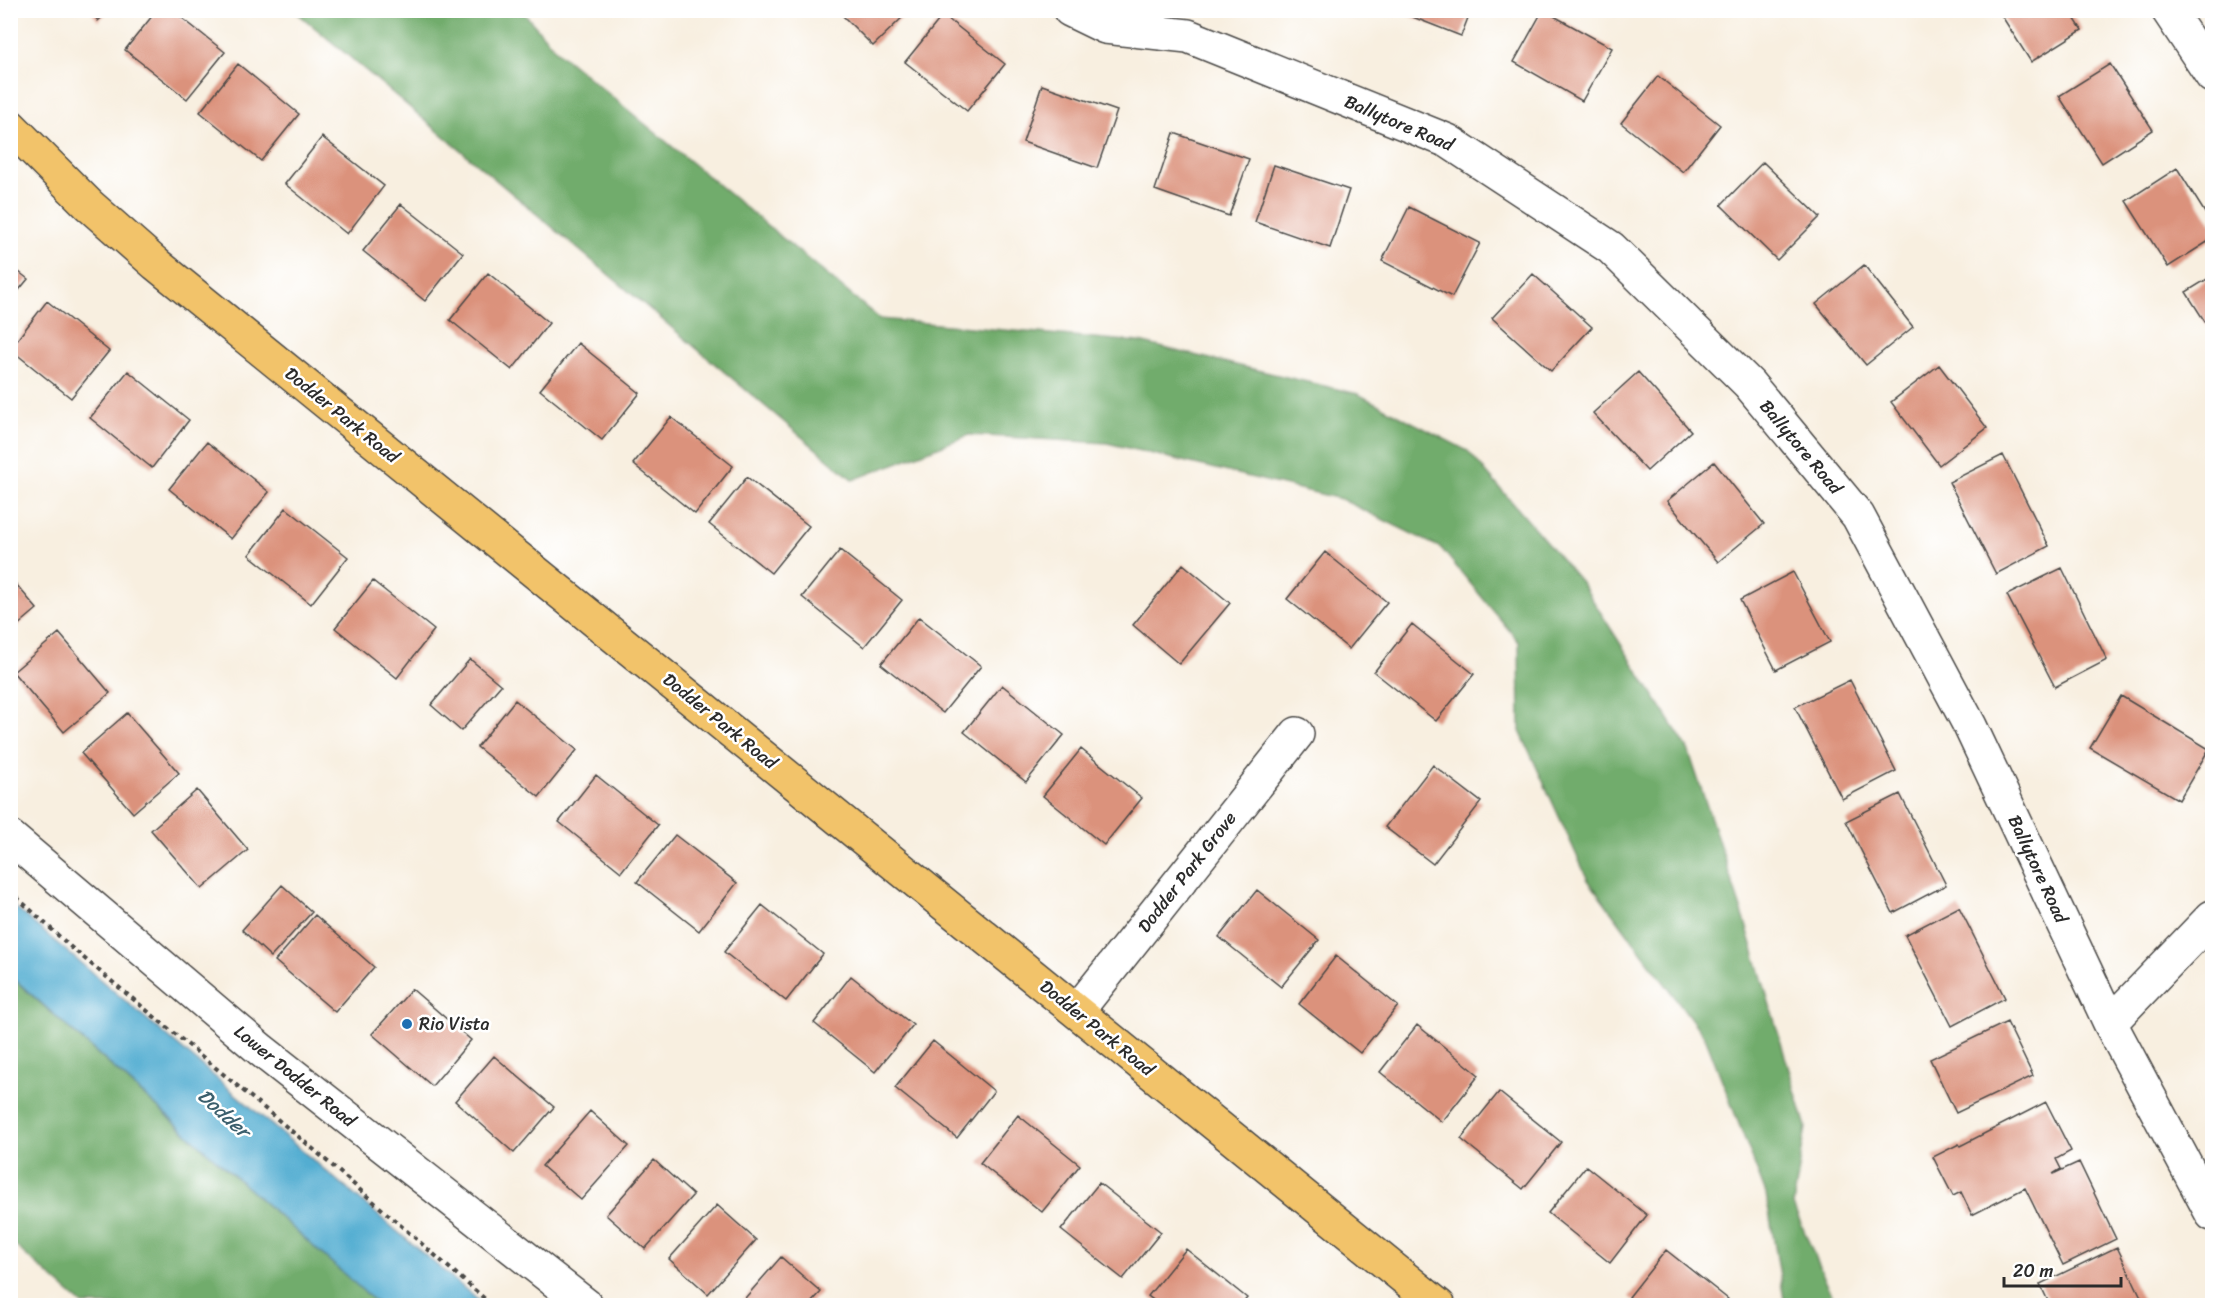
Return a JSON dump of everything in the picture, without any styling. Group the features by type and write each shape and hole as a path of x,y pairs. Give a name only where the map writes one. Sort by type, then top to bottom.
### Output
{"main road":[{"name":"Dodder Park Road","path":"10,126 90,205 156,264 1439,1305"}],"street":[{"name":"Ballytore Road","path":"1070,10 1105,27 1192,23 1448,141 1611,248 1749,384 1858,516 1970,726 2110,1023 2212,1214"},
{"path":"2168,10 2212,76"},
{"name":"Dodder Park Grove","path":"1077,1011 1297,734"},
{"name":"Lower Dodder Road","path":"10,837 261,1050 587,1305"},
{"path":"2110,1023 2212,917"}],"path":[{"path":"10,891 73,949 312,1148 493,1305"}],"green space":[{"path":"295,11 522,11 557,51 880,319 1139,342 1358,394 1468,451 1581,582 1688,749 1745,921 1806,1127 1793,1205 1836,1305 1785,1305 1766,1194 1706,1039 1588,880 1520,731 1519,642 1441,548 1341,499 1107,443 969,435 853,480"},
{"path":"10,976 379,1305 83,1305 10,1241"}],"water":[{"name":"Dodder","path":"10,903 484,1305 379,1305 11,976"}],"building":[{"path":"90,10 110,10 98,21"},
{"path":"157,10 172,10 225,52 187,99 125,50"},
{"path":"837,10 910,10 873,46"},
{"path":"1406,10 1471,10 1461,36 1405,14"},
{"path":"1543,10 1612,48 1582,101 1514,62"},
{"path":"1998,10 2069,10 2082,30 2031,62"},
{"path":"943,15 1005,64 967,111 905,62"},
{"path":"238,64 299,114 261,161 200,112"},
{"path":"2110,64 2153,130 2102,163 2059,96"},
{"path":"1658,76 1720,125 1683,172 1621,123"},
{"path":"1042,85 1117,111 1097,168 1023,142"},
{"path":"1174,133 1249,159 1229,216 1155,190"},
{"path":"322,137 384,186 347,234 285,184"},
{"path":"1763,162 1820,217 1777,260 1721,205"},
{"path":"1274,165 1349,190 1330,248 1255,222"},
{"path":"2177,168 2212,224 2212,239 2168,267 2126,201"},
{"path":"401,204 463,253 425,301 363,251"},
{"path":"1409,207 1480,243 1452,297 1382,261"},
{"path":"10,265 28,279 10,301"},
{"path":"1864,265 1913,327 1866,365 1816,304"},
{"path":"488,273 549,323 512,370 450,320"},
{"path":"1533,274 1592,327 1551,371 1492,318"},
{"path":"2212,276 2212,333 2186,292"},
{"path":"47,301 109,351 71,398 10,349"},
{"path":"578,343 640,393 602,440 540,390"},
{"path":"1939,365 1987,428 1939,465 1891,402"},
{"path":"128,371 189,420 152,468 90,418"},
{"path":"1638,372 1691,431 1647,471 1593,413"},
{"path":"671,417 733,466 695,514 633,464"},
{"path":"207,442 269,492 231,539 169,489"},
{"path":"2003,455 2049,546 1996,574 1949,482"},
{"path":"1714,462 1764,524 1718,562 1667,501"},
{"path":"747,477 809,526 771,573 709,524"},
{"path":"286,508 348,557 311,604 249,555"},
{"path":"840,550 902,600 864,647 802,597"},
{"path":"1325,552 1387,602 1349,649 1287,599"},
{"path":"1183,564 1230,603 1179,664 1133,625"},
{"path":"2062,568 2107,660 2055,687 2007,595"},
{"path":"1793,572 1830,642 1776,670 1740,600"},
{"path":"10,577 37,609 10,632"},
{"path":"373,581 434,630 397,678 335,628"},
{"path":"919,617 981,666 943,713 881,664"},
{"path":"1412,624 1474,674 1436,721 1374,672"},
{"path":"59,633 110,693 64,732 13,672"},
{"path":"470,659 501,685 461,731 431,705"},
{"path":"1850,680 1896,771 1842,799 1795,707"},
{"path":"1002,685 1064,735 1026,782 964,732"},
{"path":"2121,696 2209,749 2179,800 2090,748"},
{"path":"515,700 577,750 539,797 477,747"},
{"path":"127,713 179,773 133,813 81,753"},
{"path":"1081,749 1142,798 1104,845 1043,796"},
{"path":"1433,765 1481,802 1433,864 1385,827"},
{"path":"596,775 658,825 621,872 559,822"},
{"path":"197,790 248,850 202,889 151,830"},
{"path":"1900,794 1946,885 1893,913 1846,821"},
{"path":"675,835 737,883 699,931 637,882"},
{"path":"282,885 312,912 271,957 242,930"},
{"path":"1257,890 1319,940 1281,987 1219,937"},
{"path":"762,905 823,954 786,1001 724,952"},
{"path":"1959,907 2005,998 1952,1026 1905,935"},
{"path":"315,915 374,967 335,1012 275,961"},
{"path":"1336,956 1398,1006 1360,1053 1299,1004"},
{"path":"851,976 913,1025 875,1072 814,1023"},
{"path":"412,989 471,1040 432,1086 372,1034"},
{"path":"2007,1022 2033,1076 1956,1113 1930,1059"},
{"path":"1417,1025 1479,1075 1442,1122 1380,1072"},
{"path":"933,1041 994,1091 957,1138 895,1088"},
{"path":"494,1056 554,1107 514,1153 455,1101"},
{"path":"1499,1092 1561,1142 1523,1189 1461,1139"},
{"path":"2046,1102 2071,1151 2056,1159 2061,1169 2053,1174 2079,1162 2116,1239 2063,1265 2025,1188 1972,1215 1961,1192 1953,1196 1933,1157 1959,1144 1960,1146"},
{"path":"590,1111 629,1146 581,1200 542,1166"},
{"path":"1018,1115 1080,1165 1042,1212 980,1163"},
{"path":"654,1160 693,1195 645,1249 606,1215"},
{"path":"1586,1166 1647,1215 1610,1263 1548,1213"},
{"path":"1099,1183 1161,1232 1123,1279 1061,1230"},
{"path":"717,1205 756,1240 708,1294 669,1259"},
{"path":"2117,1247 2143,1301 2133,1305 2050,1305 2040,1284"},
{"path":"1186,1249 1247,1298 1241,1305 1160,1305 1148,1296"},
{"path":"1666,1250 1728,1299 1723,1305 1639,1305 1629,1297"},
{"path":"781,1257 821,1292 809,1305 739,1305"}],"place":[{"name":"Rio Vista","path":"407,1024"}]}
